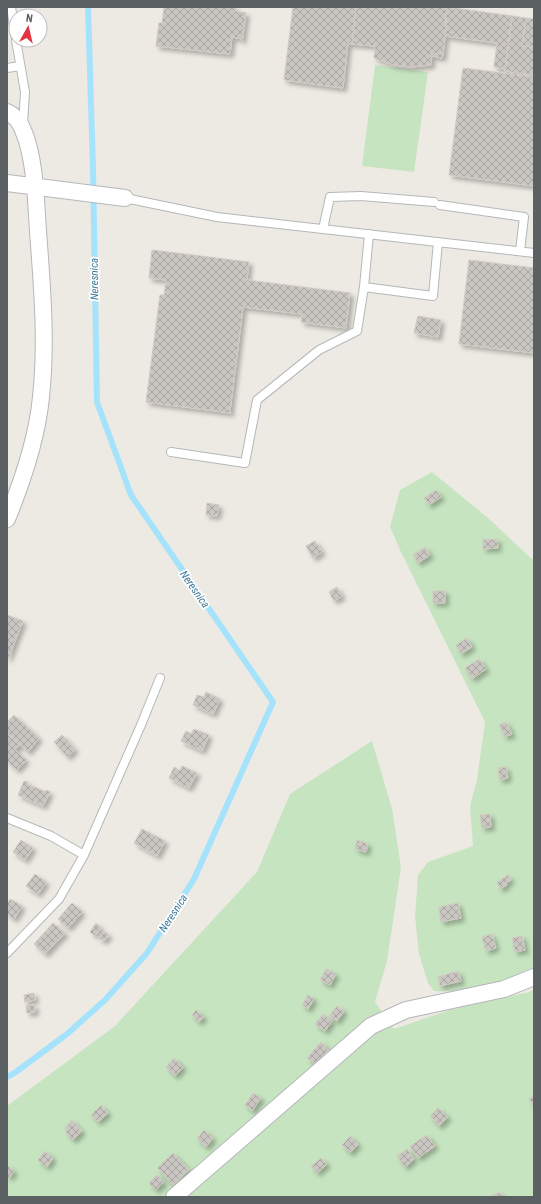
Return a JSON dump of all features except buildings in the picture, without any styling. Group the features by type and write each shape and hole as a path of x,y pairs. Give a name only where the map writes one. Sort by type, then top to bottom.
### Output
{"street":[{"path":"7,112 17,120 23,129 29,147 35,187 44,321 41,398 34,438 21,483 7,519"},
{"path":"7,183 125,198"},
{"path":"174,1197 371,1026 406,1010 504,989 534,978"}],"lane":[{"path":"17,48 25,92 23,129"},
{"path":"7,68 20,66"},
{"path":"323,229 330,198 361,196 437,203 524,217 520,251"},
{"path":"125,198 217,216 534,252"},
{"path":"171,452 245,462 257,400 319,350 357,331 364,287 369,234"},
{"path":"364,287 432,296 438,242"},
{"path":"7,953 59,899 84,855 160,678"},
{"path":"7,818 51,836 84,855"}],"green space":[{"path":"375,65 428,72 414,172 362,166"},
{"path":"432,472 488,518 534,561 534,971 485,986 445,991 434,991 428,983 419,954 415,916 418,875 428,862 473,846 470,806 477,780 485,722 390,527 400,490"},
{"path":"372,741 392,809 401,867 387,961 375,1002 394,1029 470,1003 526,993 534,990 534,1197 7,1197 7,1106 115,1026 257,872 290,794"}],"waterway":[{"name":"Neresnica","path":"7,1077 67,1034 105,1000 147,953 194,879 273,702 131,495 97,402 93,169 88,7"}]}
